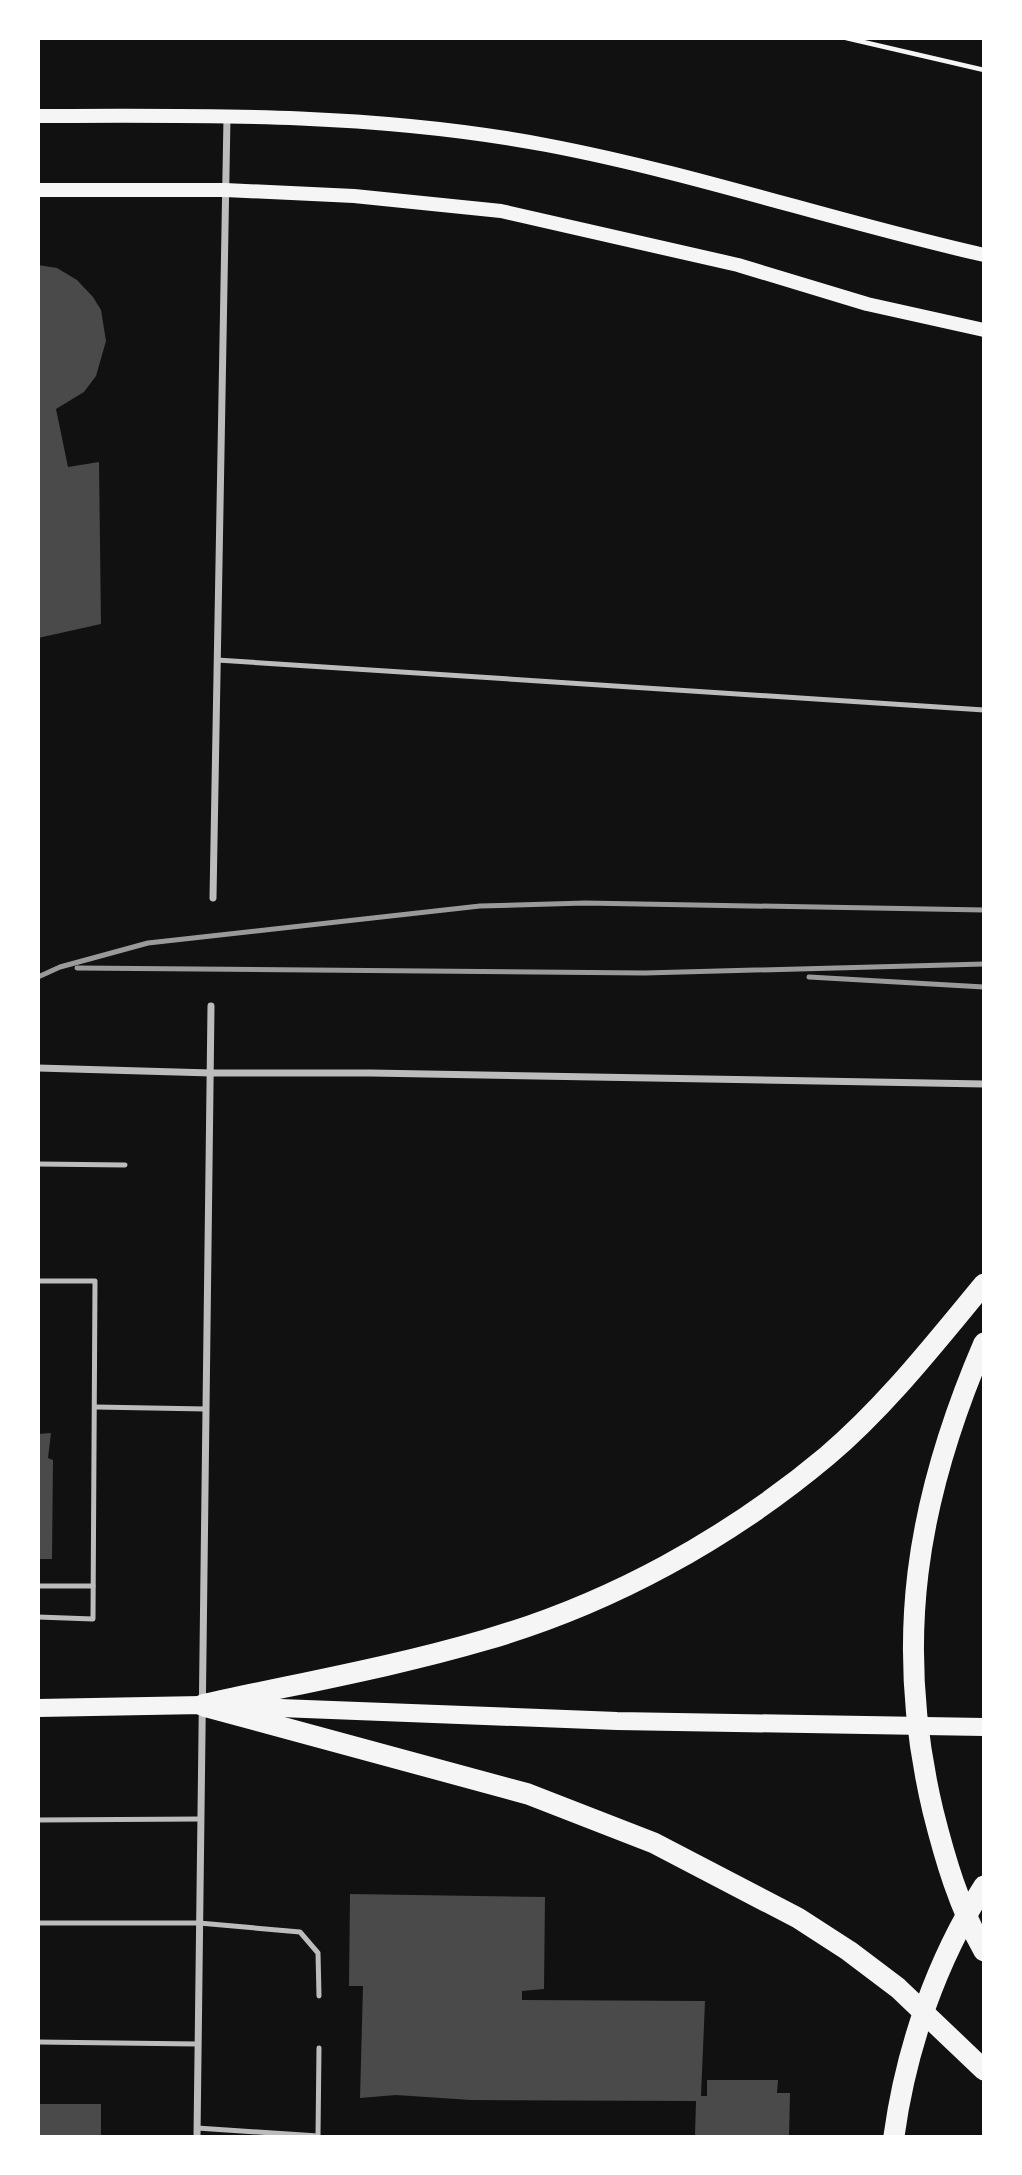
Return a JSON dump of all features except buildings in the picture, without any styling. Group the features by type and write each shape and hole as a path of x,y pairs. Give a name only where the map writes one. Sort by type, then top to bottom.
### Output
{"highway":[{"path":"202,1705 486,1640 584,1604 672,1563 752,1513 828,1455 894,1390 984,1284"},
{"path":"984,1343 947,1438 928,1500 916,1574 912,1642 914,1713 925,1776 946,1859 968,1923 984,1951"},
{"path":"202,1705 528,1794 654,1843 798,1918 849,1951 898,1988 984,2070"},
{"path":"894,2137 899,2098 920,2022 944,1960 984,1886"}],"main road":[{"path":"38,116 227,116 409,125 544,144 678,173 896,235 984,255"},
{"path":"38,190 225,190 354,196 501,211 738,265 867,304 984,330"},
{"path":"38,1708 202,1705 617,1721 984,1727"}],"street":[{"path":"213,898 227,116"},
{"path":"197,2137 211,1006"},
{"path":"38,1068 984,1084"}],"lane":[{"path":"217,660 984,710"},
{"path":"38,1164 125,1165"},
{"path":"38,1280 96,1281 93,1619 38,1617"},
{"path":"94,1407 206,1409"},
{"path":"38,1586 93,1586"},
{"path":"38,1820 201,1819"},
{"path":"38,1923 199,1923 300,1932 318,1953 319,1996"},
{"path":"38,2042 198,2044"},
{"path":"197,2128 318,2136 319,2048"}],"path":[{"path":"846,38 984,70"}],"railway":[{"path":"38,977 60,967 148,943 480,906 585,903 984,910"},
{"path":"77,968 645,973 984,964"},
{"path":"809,977 984,987"}]}
